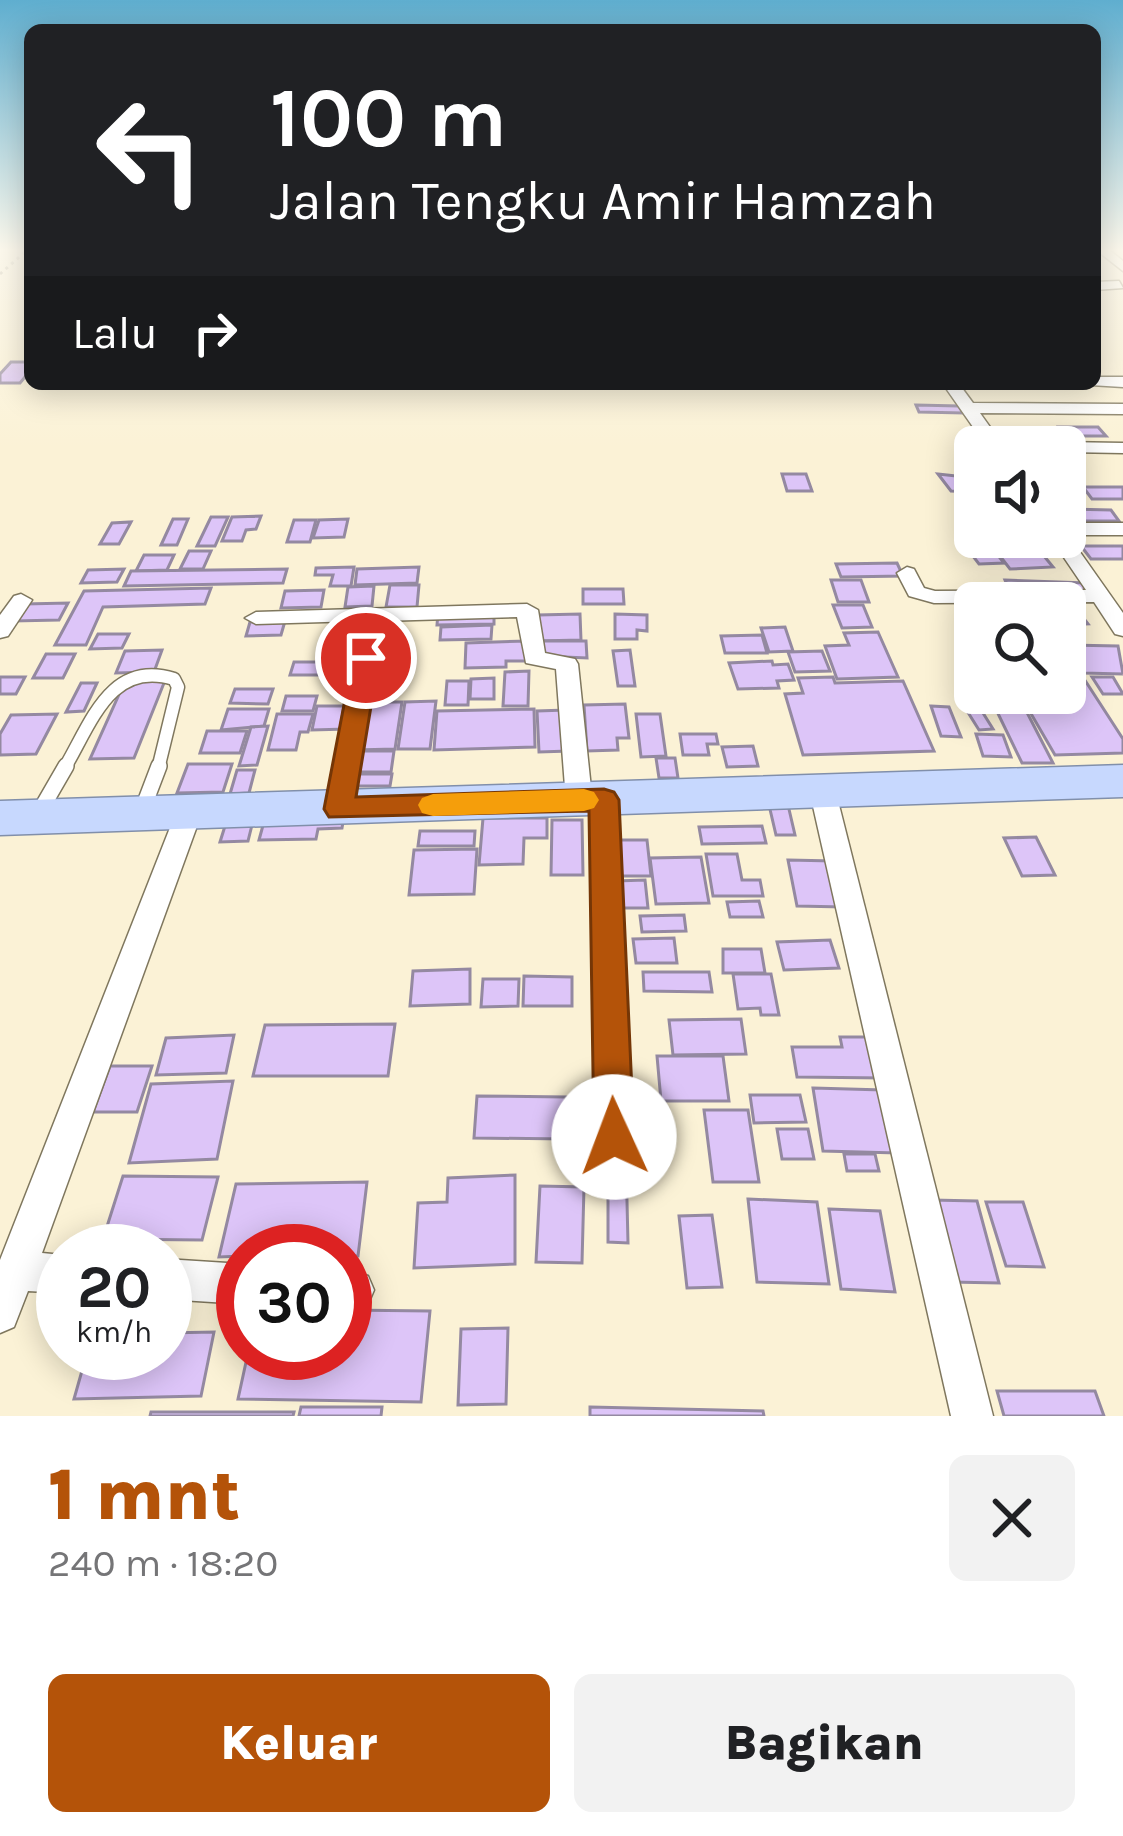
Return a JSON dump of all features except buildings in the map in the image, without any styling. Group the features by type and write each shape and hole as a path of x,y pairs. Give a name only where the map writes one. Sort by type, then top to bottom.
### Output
{"highway":[{"path":"18,817 1123,781"}],"street":[{"path":"955,390 981,426"},
{"path":"968,408 1123,409"},
{"path":"1086,448 1123,448"},
{"path":"1086,529 1123,529"},
{"path":"1074,558 1122,626"},
{"path":"907,573 916,592 926,596 1123,591"},
{"path":"0,632 20,600"},
{"path":"256,618 527,610 534,658 567,664 591,800 614,1137"},
{"path":"339,809 371,614"},
{"path":"824,793 972,1416"},
{"path":"0,1313 188,815"},
{"path":"15,1271 36,1272"}],"lane":[{"path":"18,817 112,687 124,677 162,675 174,679 178,687 159,766 140,815"}],"slow traffic":[{"path":"433,805 584,800"}],"route":[{"path":"366,658 339,809 604,800 614,1137"}]}
